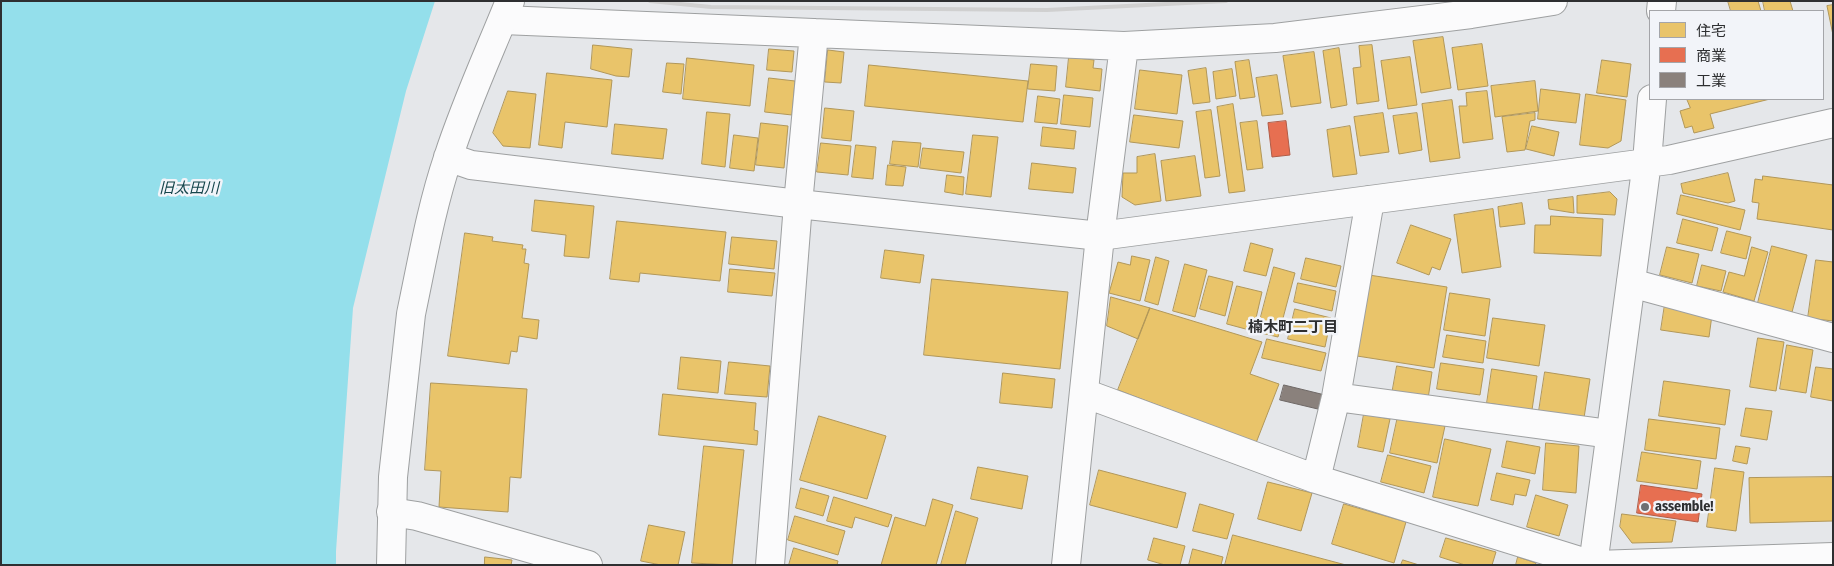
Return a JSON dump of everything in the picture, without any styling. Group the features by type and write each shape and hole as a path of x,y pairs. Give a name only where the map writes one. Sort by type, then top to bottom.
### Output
{"street":[{"path":"391,565 393,477 411,314 433,212 448,157 506,10 814,33 1124,46 1275,38 1471,14 1553,1"},
{"path":"770,565 798,204 814,33"},
{"path":"1066,565 1100,236 1124,46"},
{"path":"1594,565 1647,162 1652,100"},
{"path":"448,157 471,165 798,204 1100,236 1669,160 1833,123"},
{"path":"1316,479 1336,397 1370,200"},
{"path":"1630,283 1833,338"},
{"path":"1084,393 1316,479 1594,565 1833,557"},
{"path":"1336,397 1610,434"},
{"path":"391,512 417,516 588,565"}],"water":[{"name":"旧太田川","path":"1,1 435,1 406,91 353,308 336,565 1,565"}],"building: 住宅":[{"path":"1728,1 1758,1 1761,10 1731,10"},
{"path":"1763,1 1790,1 1793,10 1765,10"},
{"path":"1833,5 1833,35 1827,6"},
{"path":"1443,37 1451,88 1421,93 1413,41"},
{"path":"1482,44 1488,86 1458,90 1452,48"},
{"path":"593,45 632,49 629,77 616,76 591,69"},
{"path":"1372,45 1379,101 1357,104 1353,68 1361,67 1359,46"},
{"path":"1339,48 1347,105 1331,108 1323,51"},
{"path":"769,49 794,51 792,72 767,70"},
{"path":"828,50 844,52 841,83 825,82"},
{"path":"1314,52 1321,103 1291,107 1283,56"},
{"path":"1069,57 1094,60 1093,68 1102,69 1100,91 1066,87"},
{"path":"1410,57 1417,105 1388,109 1381,61"},
{"path":"687,58 754,65 750,106 683,99"},
{"path":"1249,60 1255,97 1240,99 1235,62"},
{"path":"1602,60 1631,64 1627,97 1597,93"},
{"path":"667,63 684,64 681,94 663,92"},
{"path":"1031,64 1057,66 1055,91 1028,89"},
{"path":"869,65 1028,81 1023,122 865,106"},
{"path":"1206,68 1210,102 1193,104 1188,71"},
{"path":"1232,69 1236,96 1216,99 1213,72"},
{"path":"1140,70 1182,75 1177,114 1135,109"},
{"path":"547,73 612,80 607,127 565,122 562,148 539,145"},
{"path":"1277,75 1283,114 1262,116 1256,78"},
{"path":"769,78 795,81 792,115 765,112"},
{"path":"1535,81 1538,111 1495,117 1491,86"},
{"path":"1541,89 1580,94 1576,123 1538,119"},
{"path":"508,91 536,94 530,148 503,146 493,133"},
{"path":"1487,91 1493,139 1463,143 1459,106 1467,106 1466,93"},
{"path":"1586,94 1626,100 1621,141 1608,148 1580,145"},
{"path":"1064,95 1093,98 1090,127 1061,124"},
{"path":"1038,96 1060,99 1057,124 1035,122"},
{"path":"1452,100 1460,158 1430,162 1422,104"},
{"path":"1687,100 1766,100 1710,114 1714,128 1694,133 1692,126 1685,128 1680,111 1690,108"},
{"path":"1233,104 1245,191 1229,193 1217,107"},
{"path":"825,108 854,111 851,141 822,138"},
{"path":"1211,110 1220,176 1205,178 1196,112"},
{"path":"707,112 730,114 725,167 702,164"},
{"path":"1383,113 1389,152 1360,156 1354,117"},
{"path":"1417,113 1422,150 1399,154 1393,116"},
{"path":"1535,113 1535,120 1530,121 1525,150 1507,152 1502,117"},
{"path":"1134,115 1183,121 1179,148 1130,142"},
{"path":"1257,121 1263,168 1247,170 1240,123"},
{"path":"761,123 788,126 784,168 756,165"},
{"path":"615,124 667,129 663,159 612,154"},
{"path":"1350,126 1357,174 1333,177 1327,130"},
{"path":"1532,126 1559,132 1554,156 1526,149"},
{"path":"1043,127 1076,131 1074,149 1041,146"},
{"path":"734,135 758,138 754,171 730,168"},
{"path":"973,135 998,137 991,197 966,194"},
{"path":"893,141 921,143 918,167 890,164"},
{"path":"821,143 851,146 848,175 817,172"},
{"path":"856,145 876,147 873,179 852,177"},
{"path":"923,148 964,152 961,173 920,168"},
{"path":"1155,154 1161,201 1135,205 1122,197 1123,173 1137,173 1137,157"},
{"path":"1195,156 1201,196 1166,201 1161,161"},
{"path":"1032,163 1076,168 1073,193 1029,189"},
{"path":"888,165 906,167 903,186 886,185"},
{"path":"1728,173 1735,201 1728,203 1683,193 1681,184"},
{"path":"947,175 964,177 963,195 945,192"},
{"path":"1763,176 1833,185 1833,230 1757,219 1759,203 1752,202 1755,179 1762,180"},
{"path":"1610,192 1617,199 1615,215 1577,213 1577,196"},
{"path":"1681,195 1745,210 1740,230 1677,214"},
{"path":"1573,197 1574,213 1549,209 1548,200"},
{"path":"535,200 594,206 589,258 564,256 566,235 532,231"},
{"path":"1522,203 1525,224 1500,227 1498,207"},
{"path":"1493,209 1501,267 1462,273 1454,215"},
{"path":"1551,216 1603,219 1601,256 1534,253 1535,225 1550,225"},
{"path":"1683,219 1718,228 1712,251 1677,243"},
{"path":"617,221 726,232 720,281 640,273 639,282 610,279"},
{"path":"1411,225 1451,239 1440,270 1432,267 1429,275 1397,263"},
{"path":"1727,231 1751,237 1746,259 1721,253"},
{"path":"465,233 493,237 492,241 523,245 522,249 526,249 524,263 529,264 522,318 539,320 537,339 519,336 517,352 511,351 509,364 448,356"},
{"path":"732,237 777,241 774,269 729,264"},
{"path":"1251,243 1273,249 1266,276 1244,271"},
{"path":"1772,246 1807,255 1791,316 1757,307"},
{"path":"1667,247 1699,254 1692,283 1660,275"},
{"path":"1752,247 1768,252 1754,301 1723,292 1729,272 1744,276"},
{"path":"885,250 924,255 920,283 881,278"},
{"path":"1132,256 1150,260 1140,301 1109,293 1118,262 1130,265"},
{"path":"1156,257 1169,261 1158,305 1145,301"},
{"path":"1306,258 1341,266 1336,287 1301,279"},
{"path":"1816,260 1833,262 1833,321 1808,318"},
{"path":"1185,264 1207,270 1195,317 1173,311"},
{"path":"1702,265 1726,271 1721,291 1697,286"},
{"path":"1274,267 1295,273 1278,337 1257,332"},
{"path":"730,269 775,273 772,296 728,292"},
{"path":"1369,275 1447,287 1434,368 1357,356"},
{"path":"1209,276 1233,282 1225,316 1200,309"},
{"path":"932,279 1068,292 1060,369 924,355"},
{"path":"1298,283 1336,291 1332,311 1294,302"},
{"path":"1237,286 1262,292 1253,331 1227,324"},
{"path":"1450,293 1490,299 1485,336 1444,330"},
{"path":"1111,297 1150,308 1138,339 1107,326"},
{"path":"1665,304 1712,315 1709,337 1661,330"},
{"path":"1150,308 1262,342 1250,374 1279,384 1256,443 1118,390"},
{"path":"1295,309 1331,318 1325,347 1288,339"},
{"path":"1493,318 1545,325 1539,366 1487,358"},
{"path":"1447,335 1486,341 1483,363 1443,357"},
{"path":"1758,338 1784,342 1776,391 1750,387"},
{"path":"1267,339 1326,353 1321,371 1262,358"},
{"path":"1787,345 1813,350 1806,393 1780,389"},
{"path":"681,357 721,361 718,393 678,389"},
{"path":"729,362 770,366 767,397 725,394"},
{"path":"1441,363 1484,369 1480,395 1437,389"},
{"path":"1397,366 1432,372 1428,399 1392,394"},
{"path":"1816,367 1833,369 1833,401 1811,397"},
{"path":"1492,369 1537,376 1532,410 1487,403"},
{"path":"1545,372 1590,379 1584,418 1539,411"},
{"path":"1003,373 1055,379 1052,408 1000,403"},
{"path":"1664,381 1730,390 1725,425 1659,416"},
{"path":"431,383 527,389 521,478 510,477 508,512 439,507 441,471 425,470"},
{"path":"663,394 756,403 754,430 758,431 757,445 659,435"},
{"path":"1746,408 1772,411 1767,440 1741,436"},
{"path":"1364,414 1390,419 1383,452 1358,447"},
{"path":"819,416 886,436 867,499 800,480"},
{"path":"1398,416 1445,426 1437,463 1390,453"},
{"path":"1649,419 1720,428 1716,459 1645,450"},
{"path":"1445,439 1491,449 1478,506 1433,497"},
{"path":"1507,441 1540,447 1535,474 1502,467"},
{"path":"1546,443 1579,446 1576,493 1543,490"},
{"path":"704,446 744,450 732,565 692,563"},
{"path":"1736,446 1750,448 1747,464 1733,461"},
{"path":"1642,452 1701,461 1697,489 1637,481"},
{"path":"1388,455 1431,466 1424,493 1381,482"},
{"path":"978,467 1028,476 1022,509 971,499"},
{"path":"1715,468 1744,472 1736,531 1707,527"},
{"path":"1099,470 1186,493 1177,528 1090,505"},
{"path":"1497,473 1530,480 1526,496 1515,494 1513,505 1491,500"},
{"path":"1833,477 1833,521 1750,523 1749,478"},
{"path":"1268,482 1312,493 1301,531 1258,519"},
{"path":"801,488 829,496 823,516 796,508"},
{"path":"1536,495 1568,505 1559,536 1527,527"},
{"path":"834,497 892,515 888,527 855,517 852,528 827,521"},
{"path":"933,499 953,505 936,565 881,565 895,517 925,526"},
{"path":"1200,504 1234,514 1227,539 1193,531"},
{"path":"1344,504 1406,522 1394,563 1332,544"},
{"path":"956,511 978,518 965,565 941,565"},
{"path":"1622,514 1676,521 1672,542 1632,543 1620,527"},
{"path":"795,516 845,531 838,555 788,540"},
{"path":"649,525 685,532 678,565 661,565 641,561"},
{"path":"1233,535 1346,565 1225,565"},
{"path":"1154,538 1185,546 1180,565 1165,565 1148,560"},
{"path":"1446,538 1496,552 1492,565 1465,565 1440,557"},
{"path":"794,548 838,561 837,565 789,565"},
{"path":"1193,549 1223,557 1221,565 1189,565"},
{"path":"485,557 512,560 511,565 484,565"},
{"path":"1518,557 1536,563 1535,565 1516,565"},
{"path":"1403,560 1419,565 1401,565"}],"building: 商業":[{"path":"1286,121 1290,155 1272,157 1268,123"},
{"path":"1641,485 1702,494 1698,522 1637,513"}],"building: 工業":[{"path":"1284,385 1325,395 1322,410 1280,400"}],"railway":[{"path":"650,1 711,7 1047,10 1226,1"}],"place":[{"name":"assemble!","path":"1645,507"}],"district":[{"name":"楠木町二丁目","path":"1293,328"}]}
